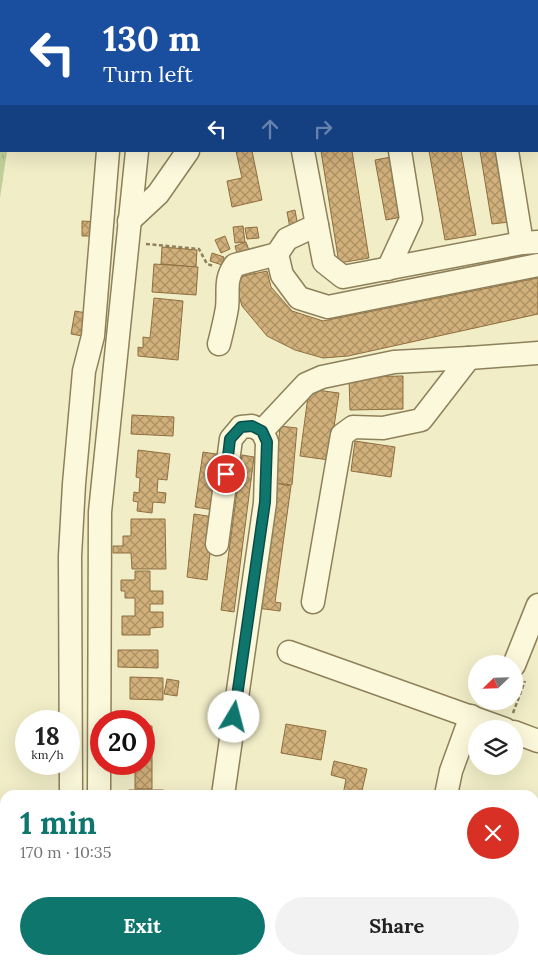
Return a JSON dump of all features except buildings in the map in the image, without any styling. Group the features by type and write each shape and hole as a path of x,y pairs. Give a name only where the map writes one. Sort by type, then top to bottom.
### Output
{"street":[{"path":"71,790 70,556 74,484 84,371 93,336 108,152"},
{"path":"128,232 187,152"},
{"path":"303,152 324,262 343,277 530,243 507,152"},
{"path":"388,269 411,219 400,152"},
{"path":"99,790 100,512 128,232 139,154"},
{"path":"219,344 227,306 228,280 230,272 235,265 277,254 287,239 317,225"},
{"path":"277,254 282,275 299,298 328,307 538,265"},
{"path":"262,431 306,384 322,377 394,362 538,353"},
{"path":"313,602 342,435 352,427 383,428 421,420 469,358"},
{"path":"217,544 230,439 241,427 252,426 262,431 267,442 265,502 224,790"},
{"path":"523,661 538,605"},
{"path":"289,652 485,720"},
{"path":"447,790 451,771 471,716"},
{"path":"523,734 538,742"}],"path":[{"path":"128,232 199,248 207,264 222,268 235,265"}],"green space":[{"path":"0,152 7,152 0,198"}],"route":[{"path":"226,474 230,439 241,427 252,426 262,431 267,442 265,502 234,717"}]}
